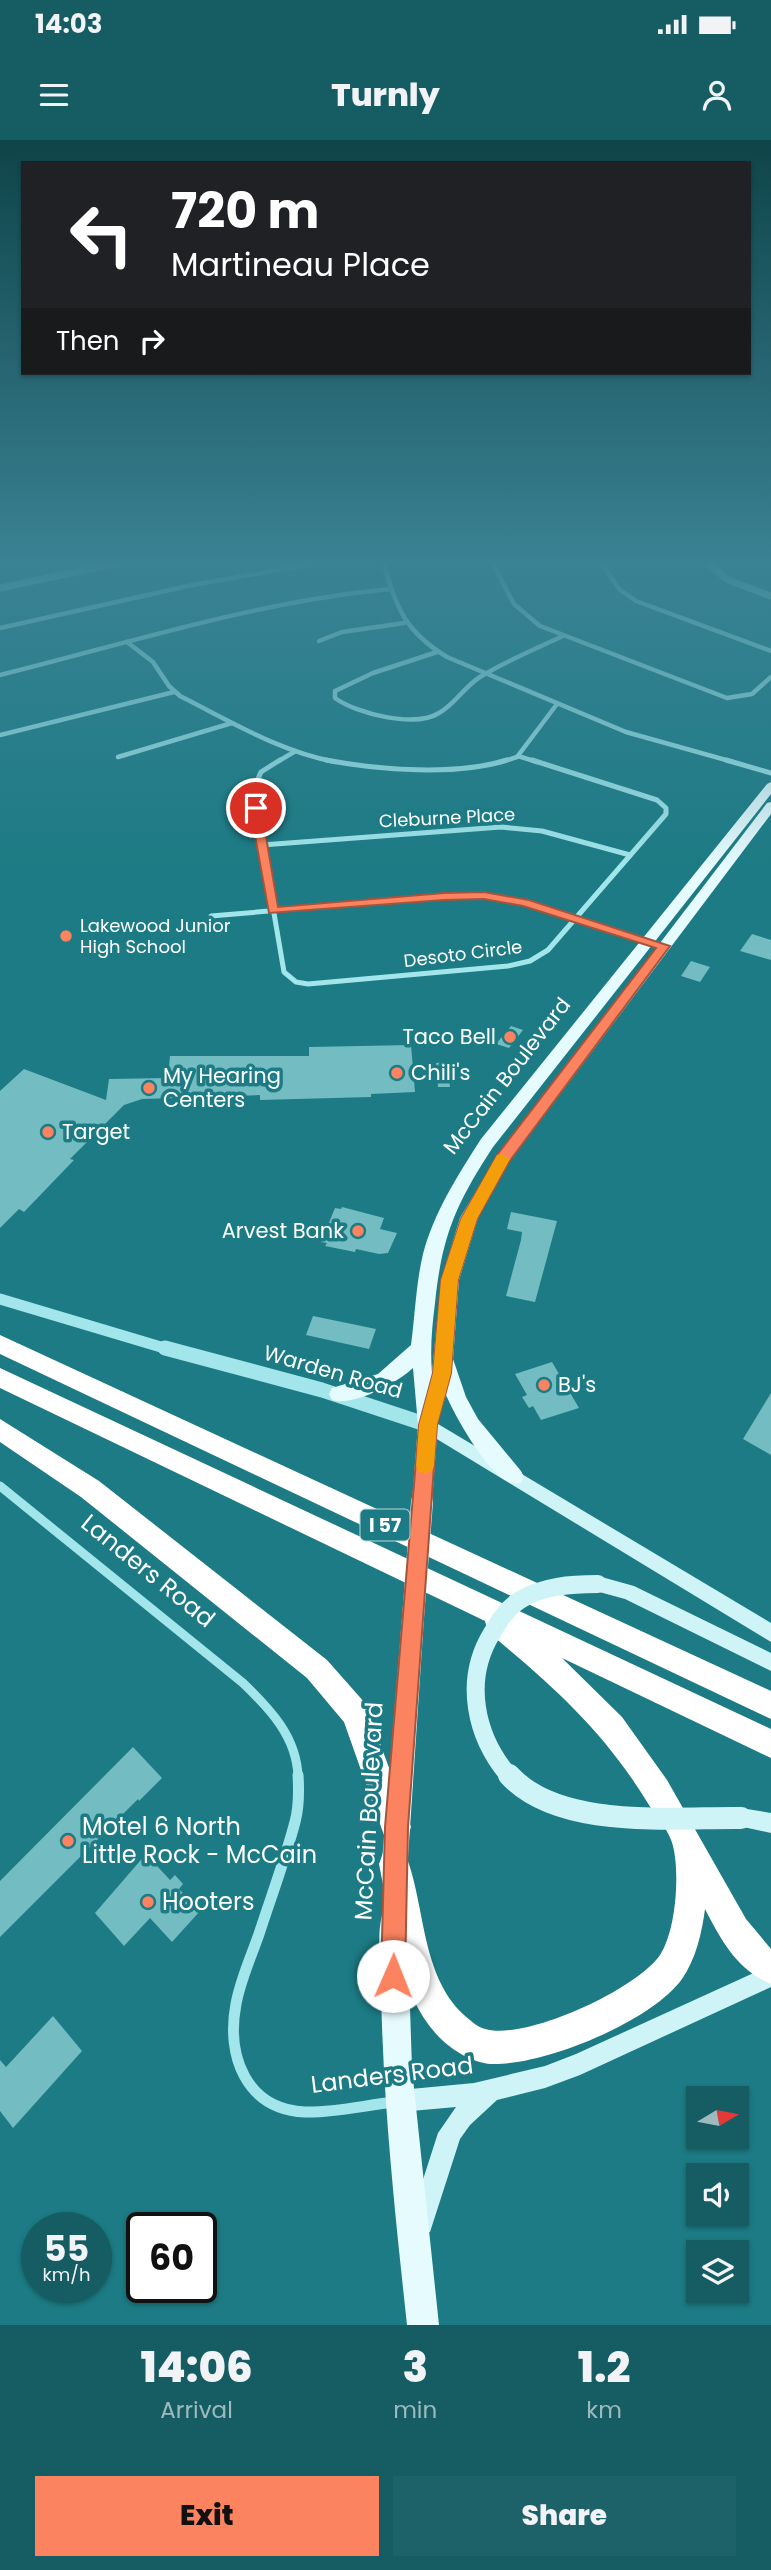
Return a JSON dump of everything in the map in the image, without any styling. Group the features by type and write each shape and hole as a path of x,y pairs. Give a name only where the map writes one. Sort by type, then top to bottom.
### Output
{"highway":[{"name":"I 57","path":"0,1345 771,1705"},
{"name":"I 57","path":"0,1377 771,1744"},
{"path":"0,1429 90,1489 317,1669 355,1713 396,1827"},
{"path":"475,1603 579,1691 600,1713 647,1774 688,1842 743,1946 771,1968"},
{"path":"394,1864 426,1991 448,2023 462,2034 488,2047 504,2047 553,2035 590,2021 655,1986 670,1969 686,1932 692,1902 688,1842"}],"main road":[{"path":"656,944 771,786"},
{"path":"656,944 771,806"},
{"name":"McCain Boulevard","path":"423,2325 400,2101 393,1976 396,1827 428,1425 420,1348 431,1257 444,1218 464,1178 487,1143 656,944"},
{"name":"McCain Boulevard","path":"428,1425 442,1373 450,1280 469,1219 503,1159 656,944"},
{"path":"340,1394 382,1382 397,1374 420,1348"},
{"path":"444,1356 452,1390 467,1423 514,1477"},
{"name":"Warden Road","path":"428,1425 771,1633"},
{"path":"771,1662 628,1592 598,1584 550,1587 520,1600 508,1609 486,1637 478,1658 473,1687 475,1713 490,1751 506,1776 533,1795 562,1808 592,1814 741,1818 771,1823"},
{"name":"Landers Road","path":"400,2101 492,2090 545,2077 580,2064 771,1976"},
{"path":"414,2248 450,2133 461,2116 492,2090"}],"street":[{"path":"0,675 42,664"},
{"path":"154,664 174,692 233,723 294,752 325,761 358,766 483,768 518,756 557,704"},
{"path":"404,664 349,683 335,691 335,698 351,708 369,713 425,717 443,711 456,695 507,664"},
{"path":"465,664 626,732 771,773"},
{"path":"637,664 727,698 749,697 770,680"},
{"path":"0,735 174,692"},
{"path":"118,757 233,723"},
{"name":"Desoto Circle","path":"294,752 261,772 253,785 284,972 296,982 308,984 522,964 548,950 666,814 663,804 657,800 518,756"},
{"name":"Cleburne Place","path":"262,845 500,827 542,831 630,855"},
{"path":"211,916 476,895 525,902 656,944"},
{"name":"Warden Road","path":"0,1299 93,1331 340,1394 428,1425"},
{"name":"Landers Road","path":"0,1486 243,1683 270,1709 289,1737 298,1767 298,1810 236,2003 232,2029 233,2056 244,2080 261,2099 292,2111 306,2112 400,2101"}],"building":[{"path":"752,934 771,940 771,960 740,951"},
{"path":"691,961 710,967 700,982 681,976"},
{"name":"Taco Bell","path":"511,1026 523,1030 509,1048 496,1044"},
{"path":"411,1045 415,1092 371,1094 371,1097 260,1100 260,1095 237,1096 237,1101 178,1102 178,1098 142,1099 124,1105 70,1159 74,1160 24,1212 19,1209 0,1228 0,1091 24,1069 106,1100 109,1079 168,1078 170,1056 309,1056 309,1047"},
{"path":"448,1062 450,1087 438,1087 436,1063"},
{"name":"Arvest Bank","path":"342,1207 384,1218 380,1229 397,1233 388,1253 379,1254 356,1249 355,1252 325,1246 327,1243 321,1242 335,1208"},
{"path":"511,1212 557,1221 535,1302 506,1296 522,1232 507,1229"},
{"path":"313,1316 376,1329 369,1349 306,1335"},
{"name":"BJ's","path":"552,1362 579,1408 541,1420 533,1406 529,1408 522,1397 527,1395 515,1374"},
{"path":"771,1393 771,1455 743,1439"},
{"name":"Motel 6 North Little Rock - McCain","path":"133,1747 162,1778 0,1937 0,1881"},
{"name":"Hooters","path":"146,1854 170,1880 175,1875 183,1884 179,1889 200,1911 172,1942 150,1918 124,1946 95,1913"},
{"path":"53,2016 82,2051 13,2128 0,2111 0,2060 6,2067"}],"slow traffic":[{"path":"425,1466 428,1425 442,1373 450,1280 469,1219 502,1159"}],"place":[{"name":"Lakewood Junior High School","path":"66,936"},
{"name":"Taco Bell","path":"510,1037"},
{"name":"Chili's","path":"397,1073"},
{"name":"My Hearing Centers","path":"149,1088"},
{"name":"Target","path":"48,1132"},
{"name":"Arvest Bank","path":"358,1231"},
{"name":"BJ's","path":"544,1385"},
{"name":"Motel 6 North Little Rock - McCain","path":"68,1841"},
{"name":"Hooters","path":"148,1902"}],"route":[{"path":"256,808 273,911 444,896 484,896 525,902 664,946 490,1179 469,1219 450,1280 442,1373 428,1425 396,1827 393,1976"}]}
